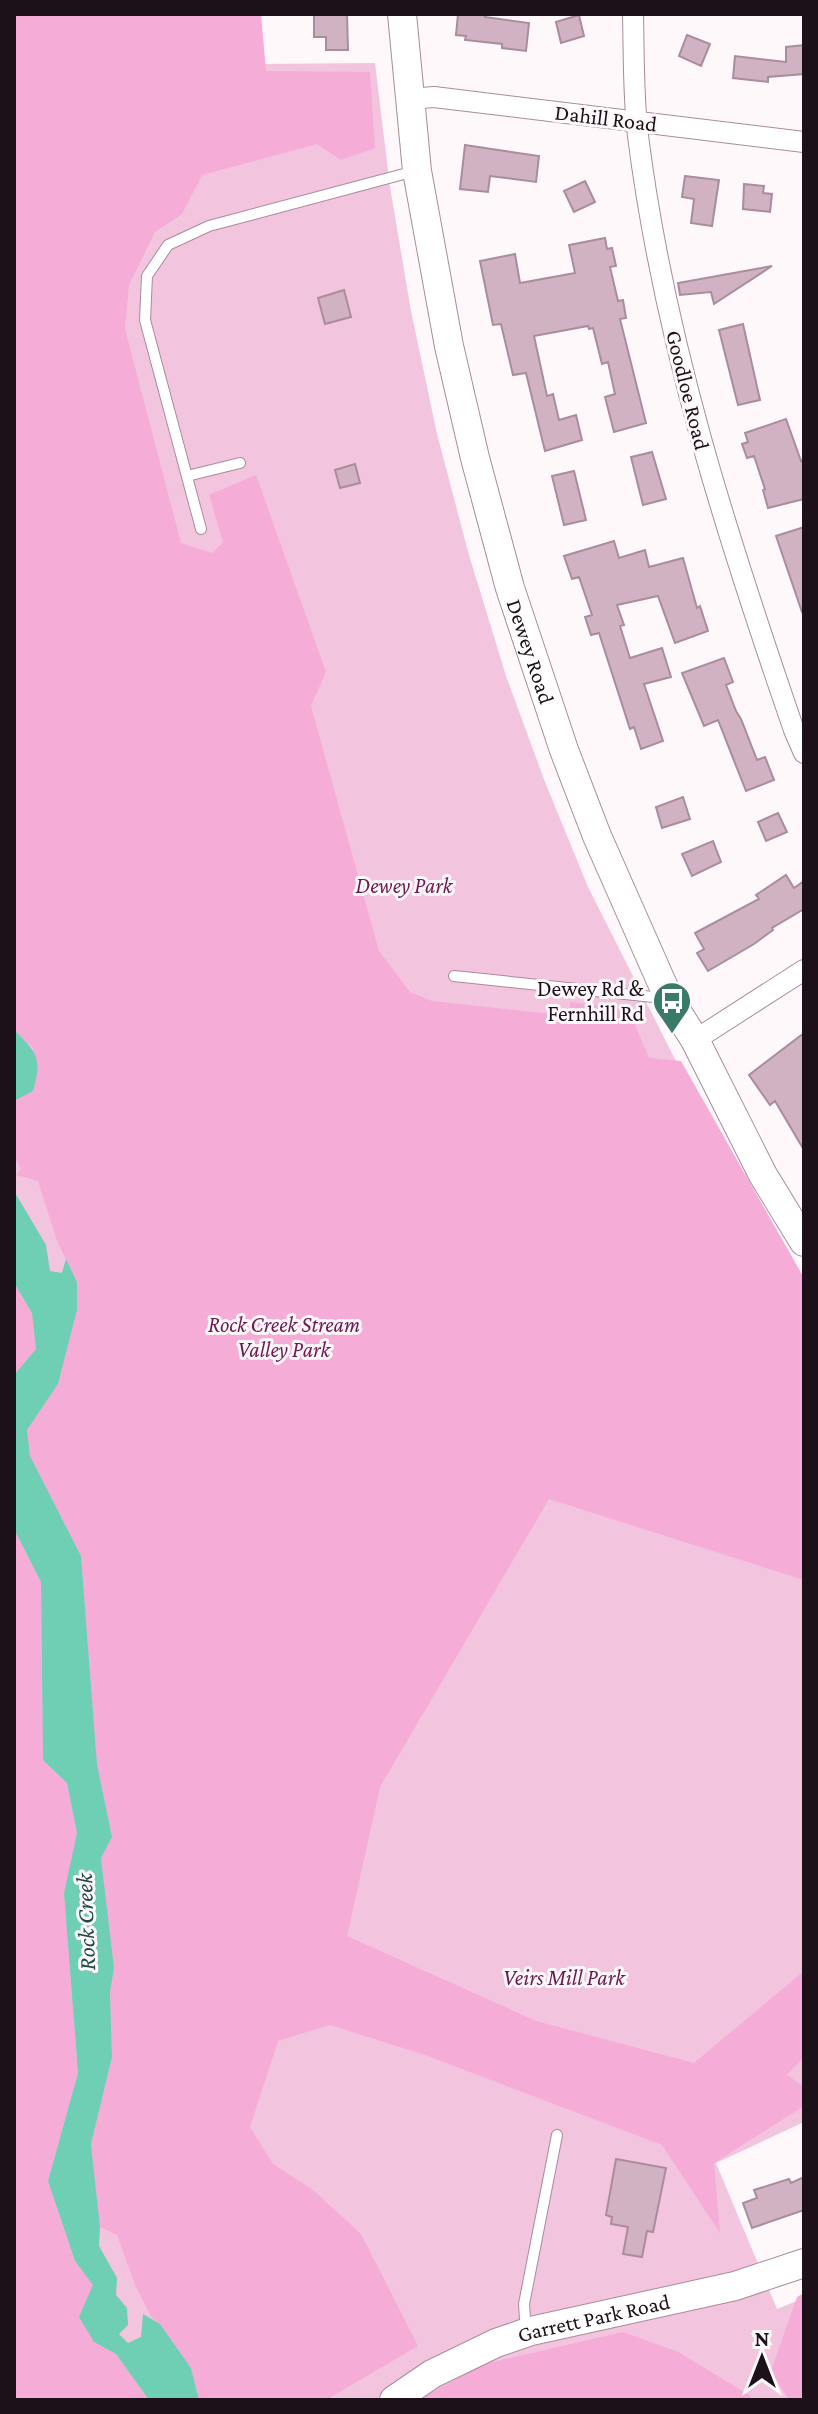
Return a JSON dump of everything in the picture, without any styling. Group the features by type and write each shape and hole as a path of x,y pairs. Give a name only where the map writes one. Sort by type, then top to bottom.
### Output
{"street":[{"name":"Dewey Road","path":"402,14 417,171 449,346 510,588 564,750 597,836 669,999 695,1040 763,1175 804,1242"},
{"name":"Goodloe Road","path":"633,14 637,121 666,303 700,442 737,567 804,753"},
{"name":"Dahill Road","path":"409,99 434,97 804,142"},
{"path":"695,1040 804,970"},
{"name":"Garrett Park Road","path":"394,2400 432,2374 496,2343 531,2331 735,2286 804,2263"}],"lane":[{"path":"201,529 145,320 147,276 168,245 209,226 417,171"},
{"path":"187,476 240,463"},
{"path":"454,976 669,999"},
{"path":"531,2331 525,2319 524,2304 557,2135"}],"green space":[{"path":"14,14 250,64 375,63 390,187 411,311 437,434 469,555 506,676 588,887 688,1085 804,1286 804,2122 716,2163 777,2309 804,2298 804,2400 14,2400"},
{"name":"Rock Creek Stream Valley Park","path":"14,14 261,14 266,71 370,72 375,148 341,160 317,144 202,175 182,214 155,232 129,285 125,329 181,543 212,553 223,542 209,495 256,475 326,672 311,706 379,951 410,992 432,1001 569,1016 570,1002 628,1008 649,1058 681,1061 804,1278 804,1580 549,1499 380,1787 347,1936 536,2021 694,2063 804,1971 804,2057 787,2075 804,2087 804,2106 714,2163 720,2233 662,2145 425,2055 330,2025 278,2041 250,2127 273,2164 313,2190 361,2234 418,2346 326,2400 199,2400 191,2368 160,2324 152,2318 135,2285 117,2235 100,2227 91,2144 112,2057 110,1992 114,1968 101,1858 112,1837 97,1764 81,1556 30,1456 27,1430 58,1384 77,1310 77,1282 57,1241 38,1181 16,1175 21,1169 14,1156 14,1101 33,1091 33,1048 14,1030"},
{"path":"14,1284 32,1313 36,1349 14,1375"},
{"path":"14,1529 41,1582 43,1760 67,1783 77,1833 64,1893 78,2073 48,2181 75,2261 93,2285 94,2342 116,2354 149,2400 14,2400"},
{"path":"804,2293 804,2400 789,2400 771,2371 797,2297"},
{"path":"623,2332 678,2352 751,2396 748,2400 424,2400 426,2396 484,2364"}],"water":[{"path":"14,1030 33,1051 37,1071 33,1091 14,1101"},
{"name":"Rock Creek","path":"14,1191 46,1245 50,1271 62,1273 66,1259 77,1282 77,1310 58,1384 27,1430 30,1456 81,1556 97,1764 112,1837 101,1858 114,1968 110,1992 112,2057 91,2144 100,2227 99,2246 117,2278 116,2295 127,2308 128,2325 119,2334 128,2343 141,2337 143,2314 160,2324 191,2368 199,2400 149,2400 116,2354 94,2342 79,2317 93,2285 75,2261 48,2181 78,2073 64,1893 77,1833 67,1783 43,1760 41,1582 14,1529 14,1375 36,1349 32,1313 14,1283"}],"building":[{"path":"347,14 348,50 326,50 326,37 314,37 314,15"},
{"path":"458,14 485,14 485,17 529,23 526,51 502,48 502,44 465,40 466,36 456,35"},
{"path":"579,15 584,36 561,43 556,22"},
{"path":"687,35 710,44 701,66 679,56"},
{"path":"804,45 804,74 768,77 768,82 733,78 735,56 786,62 786,47"},
{"path":"465,145 539,156 536,182 490,176 488,192 460,189"},
{"path":"685,176 719,180 712,226 691,223 694,199 682,197"},
{"path":"585,181 595,202 574,212 564,191"},
{"path":"744,184 764,186 763,193 772,194 770,212 743,209"},
{"path":"605,238 607,249 612,248 616,266 610,267 618,301 623,300 626,318 620,319 646,423 614,432 605,397 615,394 608,362 602,364 593,328 589,329 588,326 534,336 547,396 553,394 559,420 576,415 582,440 545,451 526,373 513,375 501,324 493,325 480,261 515,254 520,283 575,273 569,245"},
{"path":"772,266 714,304 711,292 680,295 678,283"},
{"path":"344,290 351,317 325,324 318,298"},
{"path":"743,324 760,400 738,405 719,330"},
{"path":"786,419 801,461 804,460 804,499 768,508 754,456 747,458 742,444 748,442 745,433"},
{"path":"652,452 666,499 643,505 631,457"},
{"path":"355,464 360,483 340,488 335,470"},
{"path":"574,471 586,520 564,525 552,476"},
{"path":"804,527 804,611 802,612 776,536"},
{"path":"614,541 619,558 645,550 649,567 683,558 697,608 700,606 708,631 675,643 658,596 617,605 630,658 662,648 671,677 644,684 663,741 641,749 634,727 630,729 599,633 591,635 585,617 592,615 579,577 572,579 564,556"},
{"path":"724,658 733,682 726,685 736,711 757,760 765,757 774,780 746,791 718,720 704,726 682,673"},
{"path":"683,797 690,819 662,828 656,807"},
{"path":"778,813 787,832 766,841 758,822"},
{"path":"713,841 721,862 692,876 682,854"},
{"path":"786,875 794,888 804,881 804,909 708,971 697,953 704,949 695,933 759,899 756,895"},
{"path":"804,1033 804,1150 775,1101 770,1105 749,1075"},
{"path":"616,2159 666,2168 653,2232 647,2231 642,2257 623,2254 628,2227 611,2224 612,2217 606,2215"},
{"path":"804,2177 804,2210 752,2228 743,2203 757,2198 754,2190 789,2179 791,2183"}],"place":[{"name":"Dewey Rd & Fernhill Rd","path":"672,1035"}],"park label":[{"name":"Dewey Park","path":"404,885"},
{"name":"Veirs Mill Park","path":"564,1977"}]}
